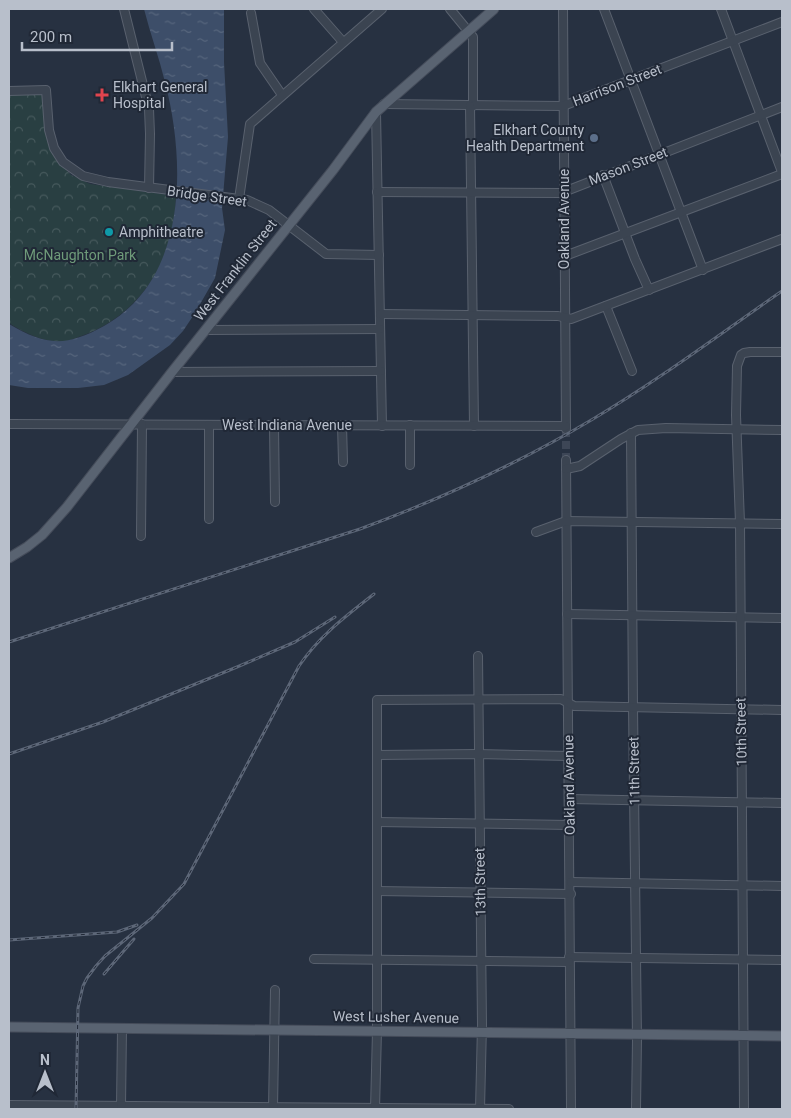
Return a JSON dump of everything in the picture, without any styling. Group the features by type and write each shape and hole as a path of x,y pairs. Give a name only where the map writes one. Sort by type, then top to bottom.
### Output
{"main road":[{"name":"West Franklin Street","path":"9,558 27,547 54,522 333,170 376,112 494,9"},
{"name":"West Lusher Avenue","path":"9,1027 782,1036"}],"street":[{"path":"124,9 149,109 149,188"},
{"path":"314,9 343,42"},
{"path":"236,199 249,127 252,122 382,9"},
{"path":"450,9 473,37 472,315 474,426"},
{"name":"Oakland Avenue","path":"563,9 566,428"},
{"path":"604,9 703,270"},
{"path":"565,256 782,173 721,9"},
{"path":"251,13 260,63 282,95"},
{"name":"Harrison Street","path":"384,104 563,106 782,22"},
{"name":"Bridge Street","path":"9,90 46,90 50,130 54,148 63,162 76,173 97,181 236,199 263,206 326,254 379,255"},
{"name":"Mason Street","path":"377,192 557,194 782,107"},
{"path":"376,112 382,426"},
{"path":"604,175 625,234 649,290"},
{"path":"380,314 575,318 782,239"},
{"path":"606,306 632,371"},
{"path":"206,330 380,330"},
{"name":"10th Street","path":"744,1109 740,523 736,372 741,355 750,352 782,352"},
{"path":"172,372 381,371"},
{"name":"West Indiana Avenue","path":"9,424 566,428"},
{"path":"141,536 142,424"},
{"path":"209,425 209,519"},
{"path":"274,425 275,502"},
{"path":"342,425 342,462"},
{"path":"410,426 410,464"},
{"path":"566,469 580,466 631,434 648,429 782,430"},
{"name":"11th Street","path":"631,434 632,707 636,883 636,1109"},
{"name":"Oakland Avenue","path":"566,460 571,882 569,959 571,1109"},
{"path":"536,532 566,521 782,524"},
{"path":"567,614 782,618"},
{"name":"13th Street","path":"478,656 481,962 480,1109"},
{"path":"375,1108 377,1031 377,700 561,699 574,706 782,710"},
{"path":"377,755 478,754 569,756"},
{"path":"570,799 782,803"},
{"path":"377,822 569,825"},
{"path":"571,882 782,886"},
{"path":"377,891 571,894"},
{"path":"314,960 481,962 636,958 782,960"},
{"path":"273,1108 275,990"},
{"path":"121,1106 122,1028"},
{"path":"9,1105 509,1109"}],"green space":[{"name":"McNaughton Park","path":"9,95 41,95 44,98 49,145 56,159 71,175 90,184 176,196 169,245 156,273 140,296 119,316 107,324 67,341 54,341 28,334 9,323"}],"water":[{"path":"144,9 224,9 224,62 228,137 222,208 225,230 215,278 183,331 170,345 128,375 104,385 78,388 28,388 9,385 9,324 34,337 45,340 67,340 91,333 104,326 132,305 152,279 166,250 174,217 177,182 176,148 172,114 165,82"}],"tunnel":[{"path":"566,429 566,460"}],"railway":[{"path":"9,642 360,529 450,493 537,451 618,404 782,291"},
{"path":"76,1109 78,1008 83,986 87,978 105,956 152,918 184,884 299,666 324,636 374,594"},
{"path":"9,754 103,722 237,667 295,642 335,617"},
{"path":"9,940 117,932 137,925"},
{"path":"104,974 134,939"}],"place":[{"name":"Elkhart General Hospital","path":"102,95"},
{"name":"Elkhart County Health Department","path":"594,138"},
{"name":"Amphitheatre","path":"109,232"}]}
